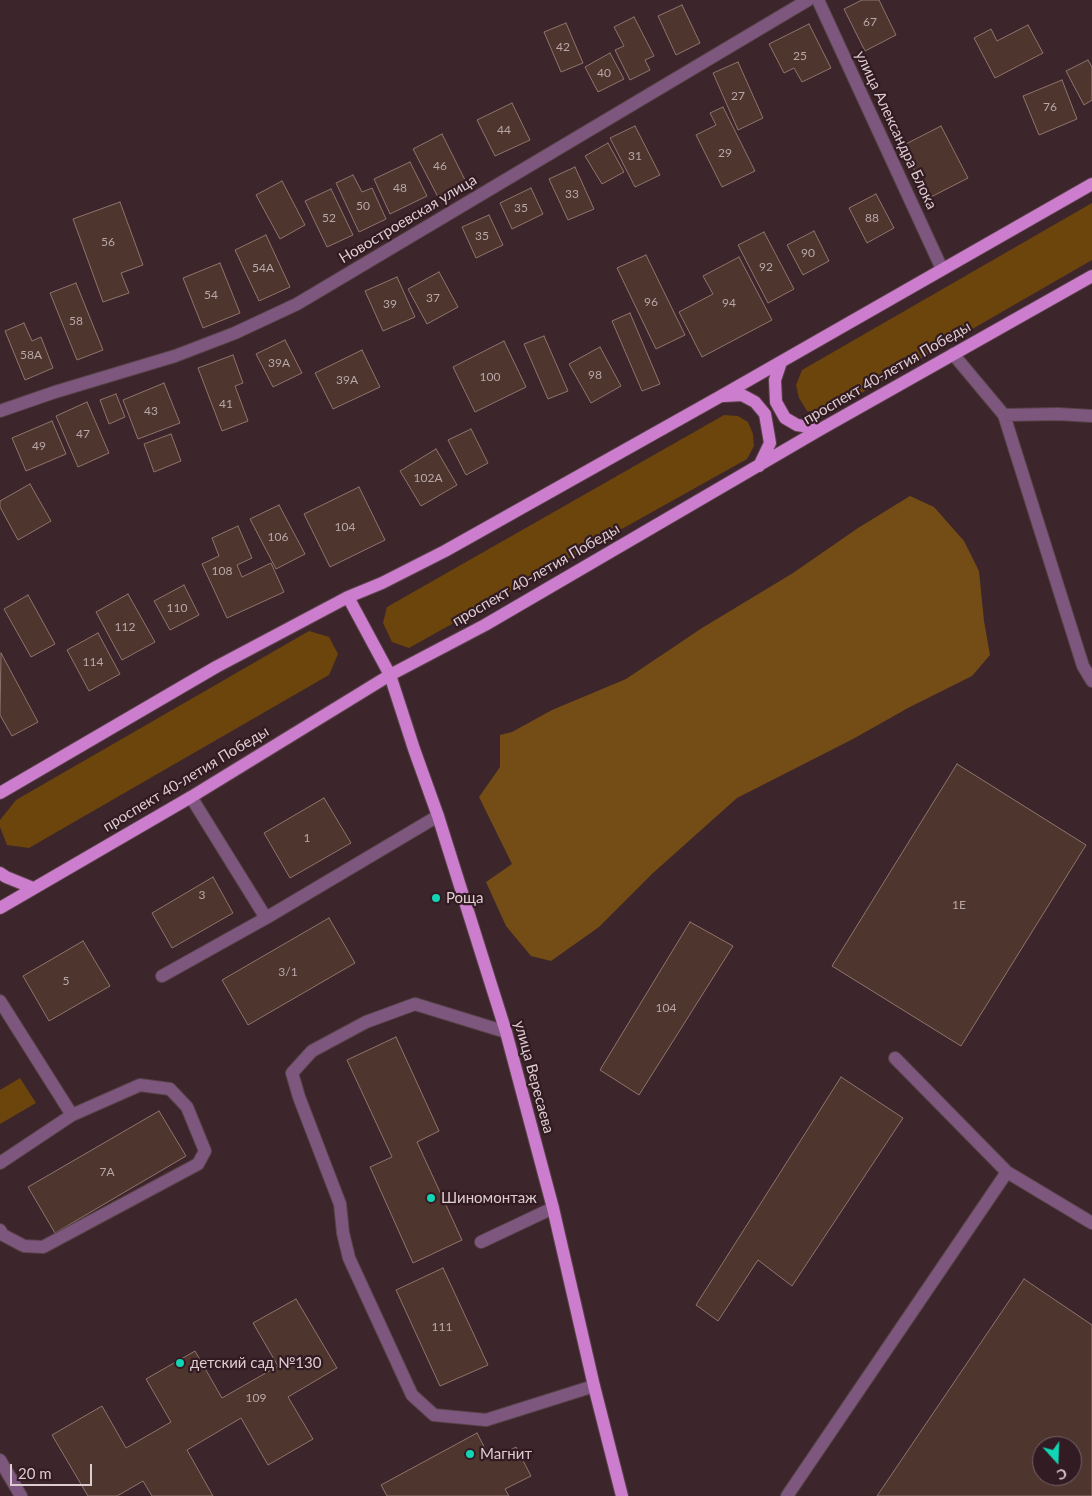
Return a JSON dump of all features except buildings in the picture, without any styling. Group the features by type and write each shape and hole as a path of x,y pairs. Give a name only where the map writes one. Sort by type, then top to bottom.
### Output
{"main road":[{"path":"0,793 216,667 348,597 382,583 445,550 721,396 1092,184"},
{"name":"проспект 40-летия Победы","path":"0,908 192,797 390,675 485,625 821,429 1092,276"},
{"path":"781,362 775,380 776,402 785,418 797,425 821,429"},
{"path":"721,396 742,395 755,402 765,414 770,442 759,466"},
{"name":"улица Вересаева","path":"348,597 390,675 438,816 506,1032 553,1208 618,1495"},
{"path":"0,873 6,878 33,888"}],"street":[{"name":"Новостроевская улица","path":"0,411 55,392 175,356 297,304 808,0"},
{"name":"улица Александра Блока","path":"824,2 942,269"},
{"path":"953,354 1004,415 1083,666 1092,681"},
{"path":"1004,415 1058,414 1092,416"},
{"path":"192,797 266,918"},
{"path":"162,976 266,918 438,816"},
{"path":"0,1001 72,1115"},
{"path":"506,1032 415,1004 366,1022 312,1051 292,1073 299,1097 340,1204 343,1234 349,1258 412,1395 434,1415 486,1420 594,1386"},
{"path":"895,1058 1007,1172 1092,1223"},
{"path":"0,1163 72,1115 140,1085 170,1089 187,1107 206,1151 198,1164 43,1246 24,1246 3,1235 0,1230"},
{"path":"787,1496 1007,1172"},
{"path":"481,1242 553,1208"},
{"path":"0,1460 21,1496"}],"shaded area":[{"path":"1092,203 1092,260 825,414 807,411 799,398 796,385 802,370"},
{"path":"724,415 738,416 748,422 753,434 754,446 747,459 409,648 392,642 383,623 387,607"},
{"path":"910,496 934,507 964,541 979,571 984,621 990,655 972,676 737,798 653,873 599,927 551,961 531,956 506,926 486,882 512,864 479,797 500,767 500,735 512,732 552,710 626,679 702,628 793,573 858,528"},
{"path":"309,631 329,637 338,654 329,675 29,848 7,845 0,827 0,820 16,800"},
{"path":"20,1078 36,1103 0,1124 0,1090"}],"place":[{"name":"Роща","path":"436,898"},
{"name":"Шиномонтаж","path":"431,1198"},
{"name":"детский сад №130","path":"180,1363"},
{"name":"Магнит","path":"470,1454"}]}
